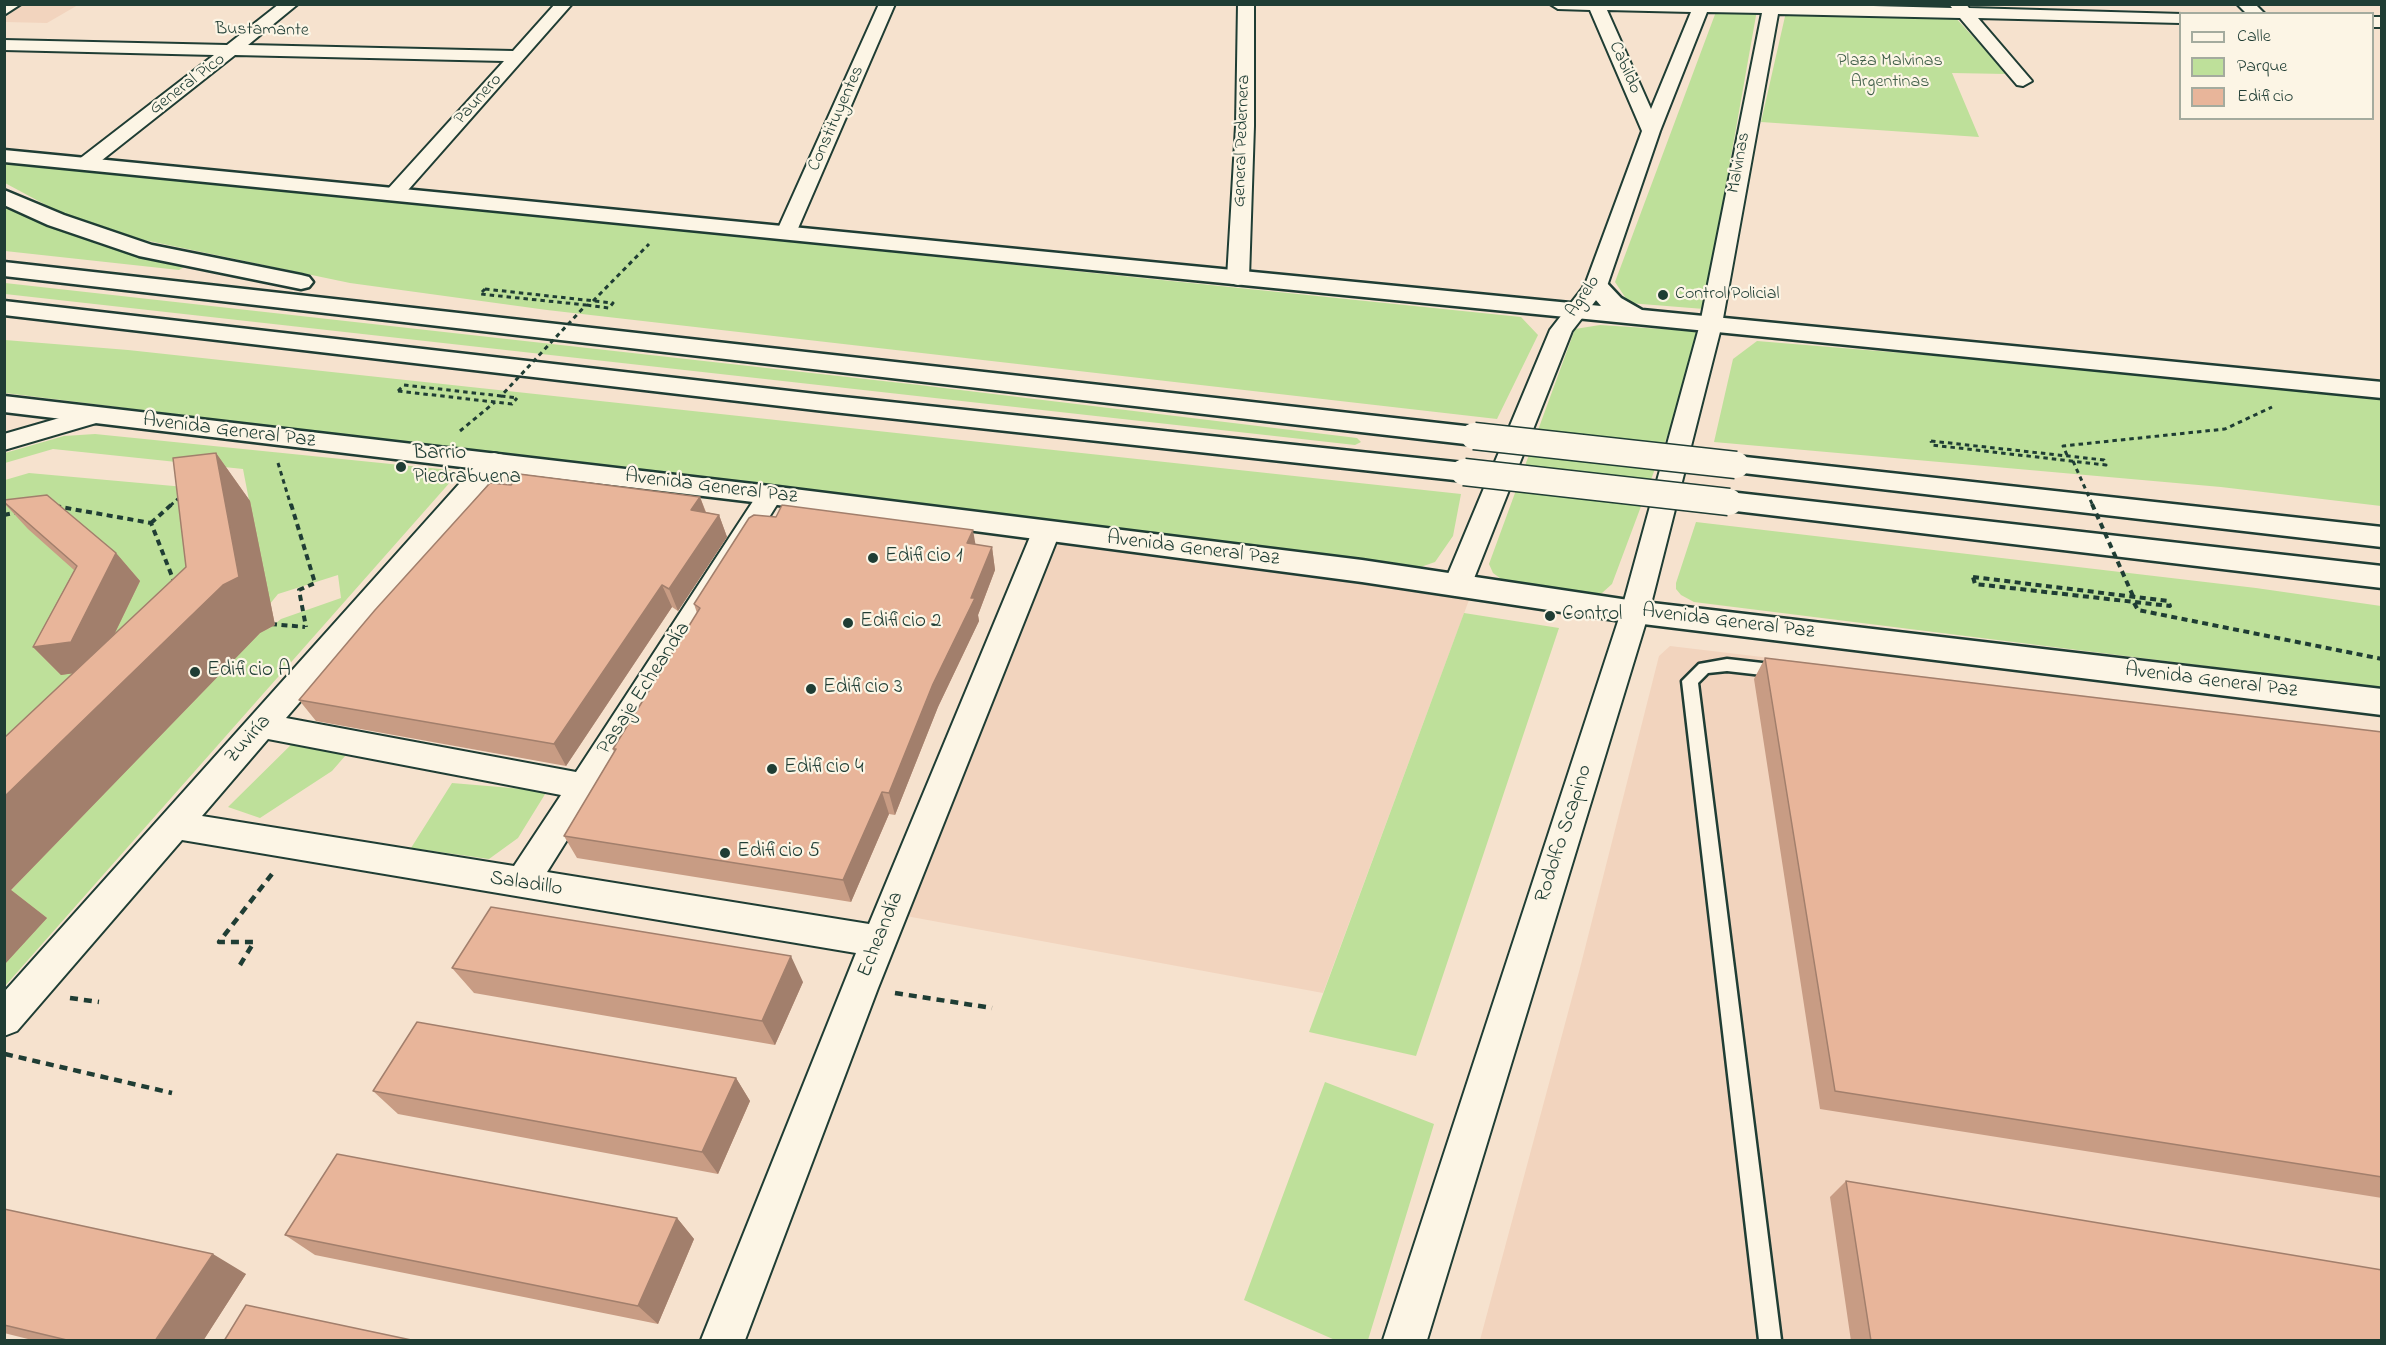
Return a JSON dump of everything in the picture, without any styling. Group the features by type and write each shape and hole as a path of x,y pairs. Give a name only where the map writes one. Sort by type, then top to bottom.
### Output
{"main road":[{"path":"4,156 2382,390"},
{"path":"4,196 56,220 147,251 490,323"},
{"path":"4,269 2382,537"},
{"path":"1596,286 1612,303 1638,318"},
{"path":"4,308 2382,577"},
{"path":"4,331 334,346"},
{"name":"Avenida General Paz","path":"4,404 770,495 1362,571 1635,612 2382,702"},
{"path":"2016,496 2382,519"},
{"path":"2230,560 2382,588"}],"street":[{"path":"4,10 13,4"},
{"name":"General Pico","path":"85,164 234,50 290,4"},
{"name":"Paunero","path":"394,194 564,4"},
{"name":"Constituyentes","path":"786,233 887,4"},
{"name":"General Pedernera","path":"1238,278 1245,126 1246,4"},
{"path":"1558,4 1961,9 2179,18"},
{"name":"Cabildo","path":"1596,5 1651,131"},
{"name":"Agrelo","path":"1457,586 1561,330 1596,286 1651,131 1701,5"},
{"name":"Malvinas","path":"1711,324 1767,18 1774,6"},
{"path":"1961,9 2023,81"},
{"name":"Bustamante","path":"4,45 519,56"},
{"name":"Rodolfo Scapino","path":"1405,1341 1635,612 1711,324"},
{"path":"4,442 94,416"},
{"name":"Zuviría","path":"4,1019 494,461"},
{"name":"Pasaje Echeandía","path":"521,884 770,495"},
{"name":"Echeandía","path":"723,1341 860,988 1046,532"},
{"path":"262,726 583,786"},
{"name":"Saladillo","path":"174,825 521,884 879,941"}],"lane":[{"path":"1770,1341 1690,681 1704,668 1728,665 1798,673"}],"path":[{"path":"593,301 652,242"},
{"path":"485,289 593,301 613,303 609,308 480,294 485,289"},
{"path":"501,396 586,305"},
{"path":"2067,455 2063,446 2224,429 2321,384"},
{"path":"404,385 501,396 517,398 512,404 398,391 404,385"},
{"path":"431,454 495,402"},
{"path":"270,437 315,583 299,590 305,627"},
{"path":"1931,441 2067,455 2104,460 2106,465 1932,445 1931,441"},
{"path":"2073,461 2133,596"},
{"path":"151,523 184,494"},
{"path":"47,507 57,505 151,523"},
{"path":"4,515 26,511"},
{"path":"151,523 172,571 177,594"},
{"path":"1973,577 2133,596 2168,600 2170,606 1975,584 1973,577"},
{"path":"2134,602 2138,610 2382,659"},
{"path":"260,624 346,632"},
{"path":"240,965 254,942 219,942 295,845"},
{"path":"860,988 992,1008"},
{"path":"4,1054 172,1093"}],"shaded area":[{"path":"18,5 78,5 47,23 5,22 5,13"},
{"path":"1072,541 1469,600 1323,993 906,916 1048,549"},
{"path":"1670,646 2381,731 2381,1340 1480,1340 1580,968 1659,656"}],"green space":[{"path":"1717,9 1757,10 1704,309 1629,303 1615,282"},
{"name":"Plaza Malvinas Argentinas","path":"1786,12 1954,16 2007,74 1952,73 1979,137 1761,122"},
{"path":"5,161 1521,317 1538,335 1497,419 547,310 350,283 144,240 57,211 5,183"},
{"path":"5,205 99,245 184,267 179,270 5,251"},
{"path":"5,283 919,385 1357,438 1361,442 1355,445 5,294"},
{"path":"1600,325 1693,331 1701,335 1702,343 1612,584 1602,593 1584,595 1504,581 1493,573 1489,564 1575,329"},
{"path":"5,340 128,350 1461,494 1453,536 1435,562 1415,569 5,393"},
{"path":"1757,341 2266,383 2381,396 2381,506 2221,487 1714,442 1733,359"},
{"path":"95,434 460,471 5,986 5,897 247,636 270,628 281,619 341,598 338,575 278,594 269,605 243,469 53,449 5,463 5,453 64,436"},
{"path":"29,473 207,489 224,614 5,836 5,480"},
{"path":"1696,522 2256,588 2381,606 2381,688 1694,602 1681,595 1676,589 1676,583"},
{"path":"1464,613 1559,628 1416,1056 1309,1032"},
{"path":"307,729 359,740 332,771 260,818 228,807"},
{"path":"452,783 547,791 518,838 489,859 411,848"},
{"path":"1325,1082 1434,1124 1368,1340 1335,1340 1244,1300"}],"building":[{"path":"216,453 239,577 223,585 4,797 4,738 186,567 173,458"},
{"path":"519,474 700,497 691,510 719,515 669,589 662,585 554,744 299,700 375,610 490,483 511,485"},
{"path":"47,495 116,553 71,642 33,647 77,566 4,500"},
{"path":"782,505 973,530 967,543 992,547 971,598 975,598 933,684 889,793 882,792 843,880 564,836 616,749 613,749 700,608 694,604 749,518 754,515 776,517"},
{"path":"1765,658 2382,732 2382,1177 1835,1091"},
{"path":"491,907 791,956 762,1021 452,968"},
{"path":"417,1022 736,1078 702,1152 373,1091"},
{"path":"337,1154 677,1218 638,1306 285,1235"},
{"path":"1846,1181 2382,1270 2382,1341 1871,1341"},
{"path":"4,1209 213,1254 155,1341 71,1341 4,1325"},
{"path":"246,1305 416,1341 224,1341"}],"place":[{"name":"Control Policial","path":"1663,295"},
{"name":"Barrio Piedrabuena","path":"401,467"},
{"name":"Edificio 1","path":"873,558"},
{"name":"Control","path":"1550,616"},
{"name":"Edificio 2","path":"848,623"},
{"name":"Edificio A","path":"195,672"},
{"name":"Edificio 3","path":"811,689"},
{"name":"Edificio 4","path":"772,769"},
{"name":"Edificio 5","path":"725,853"}]}
